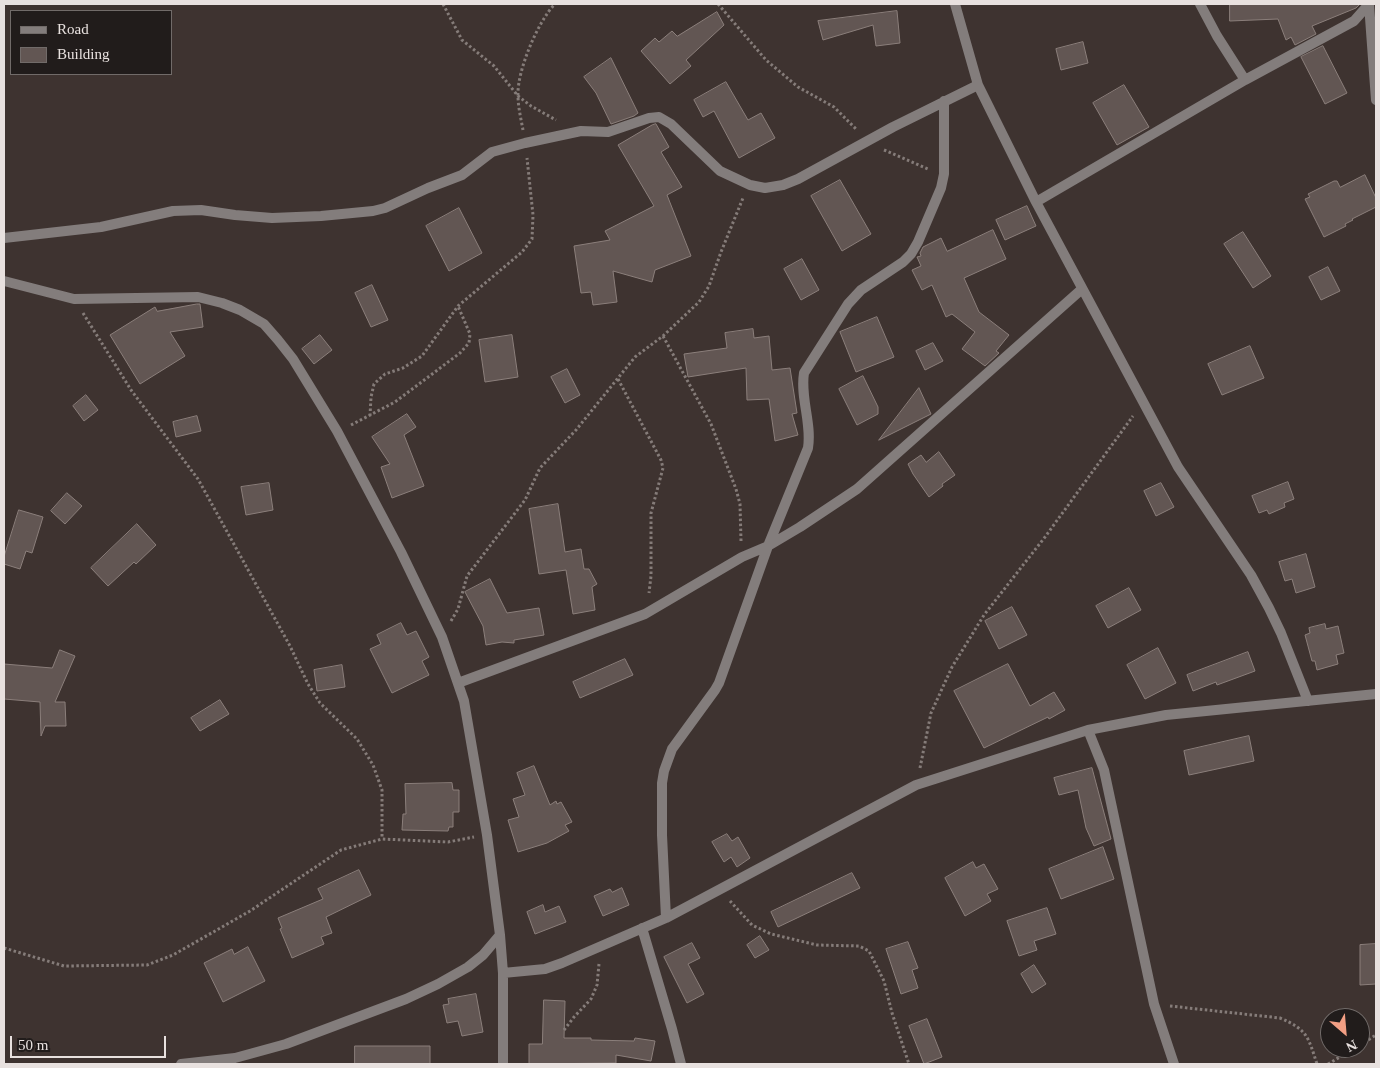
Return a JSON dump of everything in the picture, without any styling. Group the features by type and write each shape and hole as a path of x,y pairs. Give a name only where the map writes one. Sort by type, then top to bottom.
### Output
{"street":[{"path":"955,4 978,85 1036,202 1142,403 1178,467 1251,575 1269,608 1308,701"},
{"path":"1200,4 1217,36 1245,80"},
{"path":"1036,202 1245,80 1354,21 1369,4"},
{"path":"1369,4 1376,100"},
{"path":"4,238 100,228 173,211 201,210 272,218 373,211 385,208 462,175 492,152 525,142 581,131 608,132 649,118 660,117 671,124 720,171 750,185 765,188 783,185 798,179 867,141 978,85"},
{"path":"666,918 662,782 667,762 672,749 719,683 768,546 808,448 809,435 803,386 804,373 856,294 903,262 911,254 941,188 944,174 944,101"},
{"path":"4,281 74,299 198,297 222,302 264,324 293,359 337,432 401,552 442,637 464,702 500,935 503,973 503,1064"},
{"path":"458,683 644,614 742,556 768,546 800,528 857,489 1082,289"},
{"path":"503,973 544,969 666,918 916,785 1088,730 1166,715 1376,694"},
{"path":"1088,730 1104,770 1154,1004 1174,1064"},
{"path":"642,928 681,1064"},
{"path":"181,1064 235,1058 286,1044 406,999 468,967 483,955 500,935"}],"path":[{"path":"443,4 462,40 494,66 518,96 531,106 557,120"},
{"path":"370,416 374,384 384,374 403,368 422,356 458,306 522,252 532,239 533,215 518,96 519,83 530,46 539,26 548,10 555,4"},
{"path":"718,4 766,60 798,87 834,107 867,141 896,156 944,174"},
{"path":"442,637 458,609 467,576 524,500 540,468 576,430 635,357 663,336 699,302 709,286 735,215 750,185"},
{"path":"74,299 131,390 198,479 290,646 308,684 320,702 357,739 373,764 382,790 382,838"},
{"path":"337,432 370,416 402,396 460,353 469,343 470,334 458,306"},
{"path":"663,336 711,424 736,489 740,504 742,556"},
{"path":"618,380 661,460 662,468 651,513 651,576 644,614"},
{"path":"916,785 931,713 952,667 984,615 1045,537 1142,403"},
{"path":"4,948 64,966 147,965 173,955 250,911 341,850 382,838 448,842 486,835"},
{"path":"722,888 734,906 752,925 771,934 817,945 859,946 869,951 884,981 892,1013 909,1064"},
{"path":"564,1030 592,999 597,985 600,946"},
{"path":"1154,1004 1280,1018 1295,1024 1307,1035 1317,1064"}],"building":[{"path":"1230,4 1360,4 1356,8 1312,26 1316,34 1295,45 1291,37 1286,40 1278,19 1230,21"},
{"path":"897,11 900,43 876,46 873,25 823,40 818,21"},
{"path":"717,12 724,25 686,60 691,66 670,84 641,51 655,38 659,42 672,31 677,36"},
{"path":"1083,42 1088,63 1061,70 1056,49"},
{"path":"1323,46 1347,93 1325,104 1301,57"},
{"path":"611,58 638,113 611,124 596,93 584,77"},
{"path":"726,82 748,120 761,113 775,138 739,158 714,111 703,117 694,100"},
{"path":"1124,85 1149,127 1117,145 1093,103"},
{"path":"656,124 669,147 661,152 682,187 667,195 691,256 655,270 652,282 613,271 617,302 593,305 591,292 581,293 574,246 610,240 605,231 654,206 618,145"},
{"path":"1365,175 1376,198 1376,207 1352,219 1345,224 1346,226 1324,237 1305,199 1310,197 1308,194 1334,181 1337,181 1340,187"},
{"path":"840,180 871,234 842,251 811,196"},
{"path":"1027,206 1036,226 1005,240 996,220"},
{"path":"459,208 482,253 449,271 426,226"},
{"path":"993,230 1006,259 964,278 979,312 1009,335 996,351 999,353 985,366 962,349 975,332 952,314 946,317 932,285 922,290 912,270 921,266 917,257 921,256 920,253 923,247 941,238 947,251"},
{"path":"1243,232 1271,276 1253,288 1224,244"},
{"path":"802,259 819,290 801,300 784,269"},
{"path":"1328,267 1340,291 1321,300 1309,277"},
{"path":"372,285 388,320 371,327 355,293"},
{"path":"200,304 203,327 170,332 185,356 140,384 110,335 155,307 157,311"},
{"path":"877,317 894,357 856,372 840,332"},
{"path":"753,329 754,338 769,336 772,370 790,368 797,413 792,414 798,435 775,441 769,399 747,400 746,368 688,377 684,354 727,348 725,333"},
{"path":"320,335 332,350 314,364 302,349"},
{"path":"512,335 518,377 485,382 479,340"},
{"path":"933,343 943,361 925,370 916,351"},
{"path":"1250,346 1264,378 1222,395 1208,364"},
{"path":"567,369 580,395 565,403 551,377"},
{"path":"863,376 878,407 878,414 857,425 839,389"},
{"path":"919,388 931,414 879,440"},
{"path":"86,395 98,410 84,421 73,406"},
{"path":"407,414 416,427 404,435 424,486 392,498 381,467 390,464 372,437"},
{"path":"197,416 201,431 176,437 173,422"},
{"path":"939,452 955,475 942,484 943,486 929,497 908,464 921,455 926,462"},
{"path":"1288,482 1294,499 1284,503 1285,507 1269,514 1267,510 1259,513 1252,496"},
{"path":"269,483 273,510 246,515 241,487"},
{"path":"1161,483 1174,507 1156,516 1144,491"},
{"path":"67,493 82,506 65,524 51,511"},
{"path":"558,504 565,552 581,549 584,569 589,569 597,584 592,587 595,610 573,614 566,570 539,574 529,509"},
{"path":"19,510 43,517 32,553 26,551 20,569 4,564 4,557"},
{"path":"137,524 156,545 108,586 91,568"},
{"path":"1306,554 1315,587 1296,593 1292,579 1285,581 1279,562"},
{"path":"490,579 507,613 539,608 544,635 514,640 514,643 502,642 486,645 483,626 465,592"},
{"path":"1129,588 1141,610 1108,628 1096,606"},
{"path":"1012,607 1027,635 999,649 985,621"},
{"path":"401,623 407,635 416,631 429,657 422,661 429,675 392,693 370,649 381,644 377,635"},
{"path":"1325,624 1326,629 1338,626 1344,653 1336,655 1338,664 1317,670 1315,661 1312,661 1305,635 1310,633 1309,628"},
{"path":"1158,648 1176,683 1145,699 1127,665"},
{"path":"60,650 75,656 55,702 65,702 66,726 45,726 41,736 40,702 4,699 4,664 52,668"},
{"path":"1248,652 1255,671 1217,685 1216,682 1193,691 1187,675"},
{"path":"625,659 633,675 580,698 573,682"},
{"path":"1008,664 1030,706 1054,692 1065,710 984,748 954,691"},
{"path":"342,665 345,687 317,691 314,670"},
{"path":"220,700 229,714 200,731 191,718"},
{"path":"1249,736 1254,761 1189,775 1184,751"},
{"path":"534,766 550,805 556,801 557,804 561,802 572,822 565,825 569,831 547,843 518,852 508,820 519,817 513,799 525,795 517,773"},
{"path":"1092,768 1111,839 1094,846 1086,828 1078,790 1059,795 1054,778"},
{"path":"452,783 453,790 459,790 459,812 453,812 453,827 449,827 448,831 402,830 403,814 406,814 405,784"},
{"path":"727,834 732,841 738,837 750,858 737,867 731,857 724,862 712,842"},
{"path":"1103,847 1114,879 1061,899 1049,869"},
{"path":"973,862 976,868 984,864 998,889 987,894 991,901 965,916 945,878"},
{"path":"359,870 371,895 326,917 332,933 321,937 324,944 292,958 280,929 282,928 278,918 323,899 318,889"},
{"path":"852,873 860,888 778,927 771,912"},
{"path":"622,888 629,905 603,916 594,896 610,889 612,892"},
{"path":"543,905 545,912 559,906 566,922 535,934 527,912"},
{"path":"1047,908 1056,934 1034,941 1037,950 1019,956 1007,921"},
{"path":"760,936 769,950 755,958 747,945"},
{"path":"908,942 918,968 912,970 918,988 901,994 886,949"},
{"path":"692,943 700,958 688,964 704,994 687,1003 664,957"},
{"path":"1376,944 1376,984 1360,985 1360,945"},
{"path":"248,947 265,981 223,1002 204,963 232,949 234,954"},
{"path":"1034,965 1046,984 1032,993 1021,974"},
{"path":"476,994 483,1032 462,1036 458,1021 447,1023 443,1005 449,1004 448,999"},
{"path":"544,1000 565,1001 564,1038 634,1041 635,1038 655,1041 651,1061 616,1055 616,1063 529,1064 529,1044 542,1044"},
{"path":"927,1019 942,1057 924,1064 909,1026"},
{"path":"355,1046 430,1046 430,1064 355,1064"}]}
